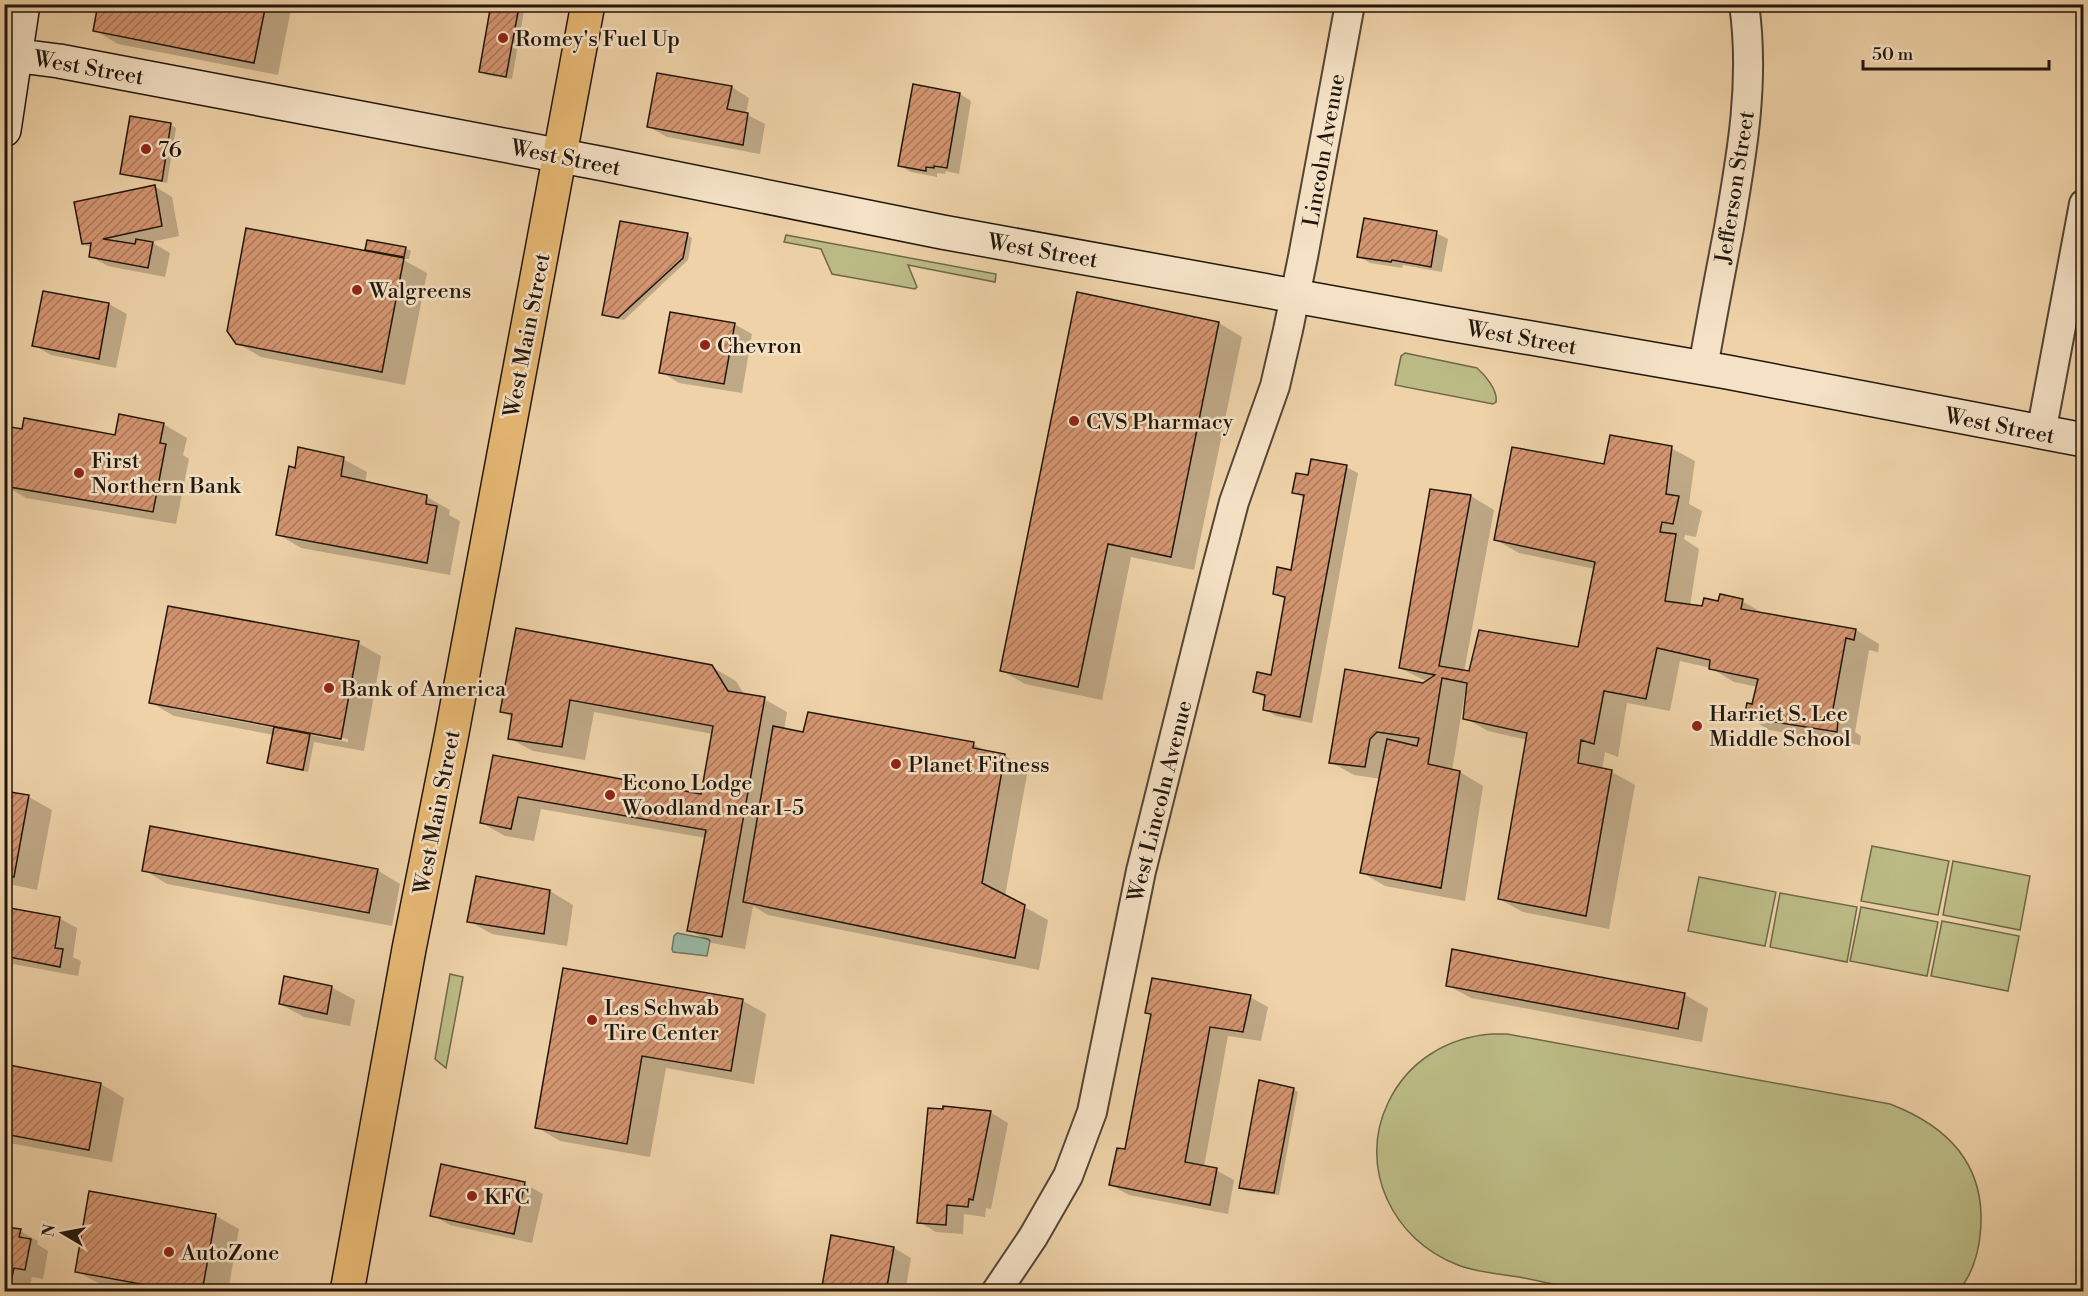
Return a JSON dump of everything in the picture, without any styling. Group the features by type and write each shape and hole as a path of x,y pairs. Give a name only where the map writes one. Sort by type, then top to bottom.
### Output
{"main road":[{"path":"4,130 10,54 23,4"},
{"name":"West Main Street","path":"347,1292 409,949 451,738 588,4"},
{"name":"West Street","path":"10,54 59,60 942,232 1703,368 2084,440"}],"street":[{"name":"Lincoln Avenue","path":"1295,296 1350,4"},
{"name":"Jefferson Street","path":"1703,368 1739,172 1748,108 1749,66 1744,4"},
{"path":"2041,433 2084,204"},
{"name":"West Lincoln Avenue","path":"996,1292 1064,1185 1092,1112 1141,871 1234,502 1275,386 1295,296"}],"shaded area":[{"path":"786,235 996,274 995,282 908,265 917,287 915,289 832,274 821,249 784,242"},
{"path":"1405,353 1477,368 1493,388 1496,402 1493,404 1395,385 1401,356"},
{"path":"1872,846 1949,861 1938,915 1861,901"},
{"path":"1953,861 2030,876 2020,930 1943,915"},
{"path":"1699,877 1776,892 1765,946 1688,931"},
{"path":"1780,893 1857,907 1847,962 1770,947"},
{"path":"1861,907 1938,922 1927,976 1850,961"},
{"path":"1942,921 2019,936 2008,991 1931,976"},
{"path":"677,933 708,939 710,941 707,956 673,952 674,936"},
{"path":"450,974 463,977 446,1068 435,1059"},
{"path":"1492,1034 1507,1034 1890,1104 1911,1113 1947,1138 1971,1170 1978,1190 1981,1212 1979,1243 1970,1272 1958,1291 1611,1292 1578,1289 1474,1270 1435,1254 1415,1239 1399,1220 1387,1199 1379,1176 1377,1152 1379,1127 1396,1088 1417,1064 1444,1046 1459,1040"}],"building":[{"path":"98,4 266,4 254,63 93,31"},
{"path":"491,4 519,7 506,77 479,72"},
{"path":"657,73 732,86 727,109 748,113 743,145 647,127"},
{"path":"913,84 960,93 947,168 926,167 926,171 898,166"},
{"path":"130,116 171,123 162,181 120,174"},
{"path":"155,185 162,226 103,239 135,244 136,239 153,242 148,268 89,257 91,243 82,244 74,202"},
{"path":"1364,218 1437,231 1431,267 1357,257"},
{"path":"620,221 688,233 683,258 618,318 602,315"},
{"path":"246,228 404,258 382,372 236,344 227,331"},
{"path":"367,240 406,247 404,257 365,250"},
{"path":"43,291 109,303 99,359 32,346"},
{"path":"1077,292 1219,322 1171,557 1108,544 1078,687 1000,671"},
{"path":"670,312 735,323 724,384 659,373"},
{"path":"119,414 164,423 160,443 166,444 153,512 4,486 4,465 11,427 22,429 24,418 115,435"},
{"path":"1610,435 1672,446 1666,494 1679,496 1673,524 1662,522 1660,532 1676,534 1665,601 1702,606 1704,598 1718,601 1720,594 1743,599 1741,609 1856,629 1854,640 1846,638 1831,720 1838,721 1837,732 1744,717 1747,703 1752,704 1758,679 1709,669 1710,660 1657,648 1646,699 1604,691 1594,744 1581,740 1578,763 1612,770 1586,916 1498,899 1527,733 1463,719 1467,683 1442,678 1428,764 1460,771 1441,888 1360,873 1387,739 1417,746 1419,738 1377,732 1370,739 1365,767 1329,763 1345,669 1423,683 1435,675 1399,668 1430,489 1471,495 1439,666 1469,671 1479,630 1578,647 1595,562 1494,540 1512,447 1604,464"},
{"path":"298,447 344,457 341,476 427,495 426,504 437,506 427,563 276,535 289,466 295,468"},
{"path":"1311,459 1347,465 1300,717 1263,710 1265,695 1253,692 1257,672 1271,675 1285,597 1273,594 1277,567 1291,570 1304,495 1292,493 1296,473 1308,475"},
{"path":"168,606 359,641 341,739 149,703"},
{"path":"516,628 712,665 728,691 765,697 722,937 687,931 706,830 518,797 511,829 480,823 493,755 701,794 713,726 570,700 562,747 508,739 512,714 500,712"},
{"path":"808,712 974,742 973,748 1005,754 982,883 1025,905 1015,958 743,902 773,726 803,732"},
{"path":"274,727 310,734 303,770 267,763"},
{"path":"4,791 29,795 14,877 4,876"},
{"path":"150,826 378,869 369,913 142,871"},
{"path":"476,876 550,890 544,934 467,922"},
{"path":"4,907 60,917 55,948 63,949 60,967 4,956"},
{"path":"1452,949 1685,993 1678,1029 1446,986"},
{"path":"563,968 743,999 731,1071 642,1056 627,1144 535,1128"},
{"path":"284,976 332,986 327,1014 279,1004"},
{"path":"1152,978 1251,995 1243,1032 1210,1027 1185,1162 1217,1168 1210,1205 1109,1185 1117,1148 1125,1149 1151,1014 1145,1013"},
{"path":"4,1064 101,1083 89,1150 4,1134"},
{"path":"1259,1080 1294,1088 1274,1193 1239,1188"},
{"path":"943,1106 991,1111 973,1200 969,1199 968,1207 947,1205 946,1225 917,1223 928,1108 943,1109"},
{"path":"441,1164 525,1182 514,1234 430,1216"},
{"path":"89,1191 216,1214 202,1292 184,1292 75,1272"},
{"path":"4,1227 21,1229 19,1237 31,1239 25,1270 14,1268 11,1282 4,1281"},
{"path":"831,1235 894,1247 886,1292 821,1292"}],"place":[{"name":"Romey's Fuel Up","path":"503,38"},
{"name":"76","path":"146,149"},
{"name":"Walgreens","path":"357,290"},
{"name":"Chevron","path":"705,345"},
{"name":"CVS Pharmacy","path":"1074,421"},
{"name":"First Northern Bank","path":"79,473"},
{"name":"Bank of America","path":"329,688"},
{"name":"Harriet S. Lee Middle School","path":"1697,726"},
{"name":"Planet Fitness","path":"896,764"},
{"name":"Econo Lodge Woodland near I-5","path":"610,795"},
{"name":"Les Schwab Tire Center","path":"592,1020"},
{"name":"KFC","path":"472,1196"},
{"name":"AutoZone","path":"169,1252"}]}
